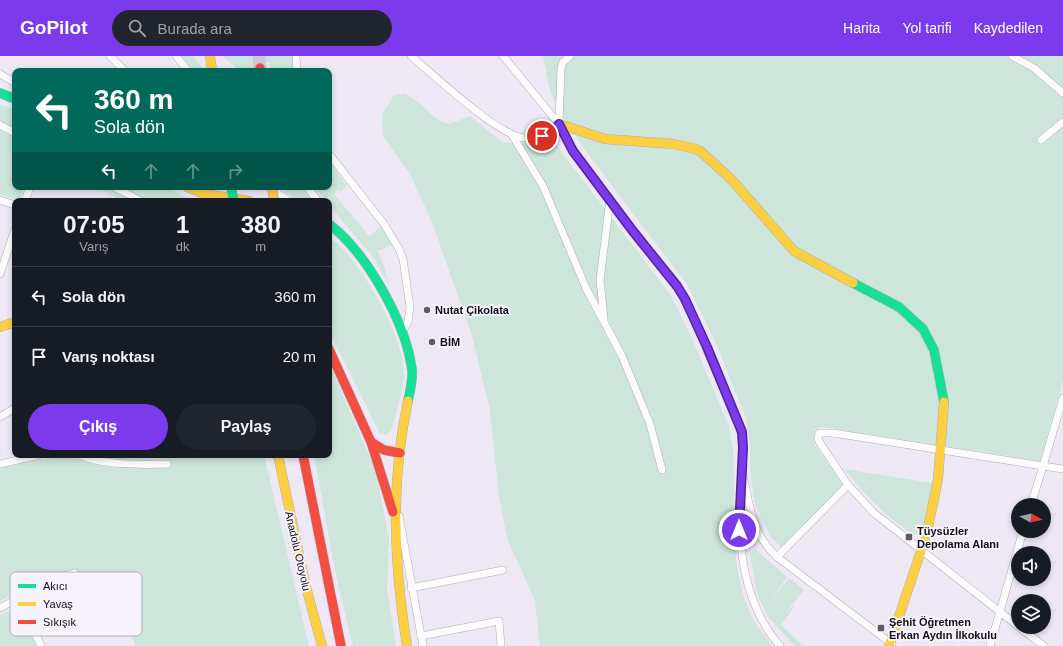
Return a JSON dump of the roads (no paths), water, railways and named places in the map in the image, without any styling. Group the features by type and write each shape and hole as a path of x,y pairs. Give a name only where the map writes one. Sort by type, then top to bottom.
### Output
{"main road":[{"path":"210,56 212,68"},
{"path":"0,93 12,98"},
{"path":"559,124 605,139 674,144 698,150 731,179 794,251 907,313 923,329 934,350 944,400 941,450 932,514 891,645"},
{"path":"195,190 223,198"},
{"path":"332,225 365,261 402,332 409,355 412,377 400,453 396,500 400,596 407,646"},
{"path":"0,327 12,323"},
{"path":"332,356 371,442 396,522"},
{"path":"371,442 384,450 400,453"},
{"name":"Anadolu Otoyolu","path":"279,458 305,583 322,646"},
{"name":"Anadolu Otoyolu","path":"304,458 341,646"}],"street":[{"path":"110,56 122,68"},
{"path":"176,56 186,68"},
{"path":"296,56 297,68"},
{"path":"411,56 485,118 512,135 522,138 542,136 551,132 559,124 561,68 563,62 570,56"},
{"path":"503,56 559,124 573,151 677,286 692,312 739,425 743,439 739,530 747,580 759,614 768,630 780,646"},
{"path":"1012,56 1034,68 1063,93"},
{"path":"0,74 12,82"},
{"path":"1041,140 1063,122"},
{"path":"0,125 12,131"},
{"path":"512,135 543,186 586,288 622,356 650,424 662,470"},
{"path":"332,158 384,224 399,249 403,259 410,307 408,322 402,332"},
{"path":"120,190 135,198"},
{"path":"272,190 284,198"},
{"path":"309,190 316,198"},
{"path":"0,200 12,205"},
{"path":"606,327 600,280 610,200"},
{"path":"0,274 12,238"},
{"path":"1033,498 1063,398"},
{"path":"0,417 12,410"},
{"path":"1011,621 874,514 848,486 820,443 818,439 819,434 833,433 1063,469"},
{"path":"0,464 26,458"},
{"path":"91,458 132,464 167,464"},
{"path":"742,469 748,503 756,530 763,543 777,557 891,645"},
{"path":"777,557 848,486"},
{"path":"396,500 411,588 423,646"},
{"path":"990,646 1021,538"},
{"path":"411,588 503,570"},
{"path":"0,608 10,603"},
{"path":"421,636 498,621 502,646"},
{"path":"1028,634 1044,646"},
{"path":"36,636 41,646"}],"tunnel":[{"path":"259,56 260,68"}],"place":[{"name":"Nutat Çikolata","path":"427,310"},
{"name":"BİM","path":"432,342"},
{"name":"Tüysüzler Depolama Alanı","path":"909,537"},
{"name":"Şehit Öğretmen Erkan Aydın İlkokulu","path":"881,628"}]}
